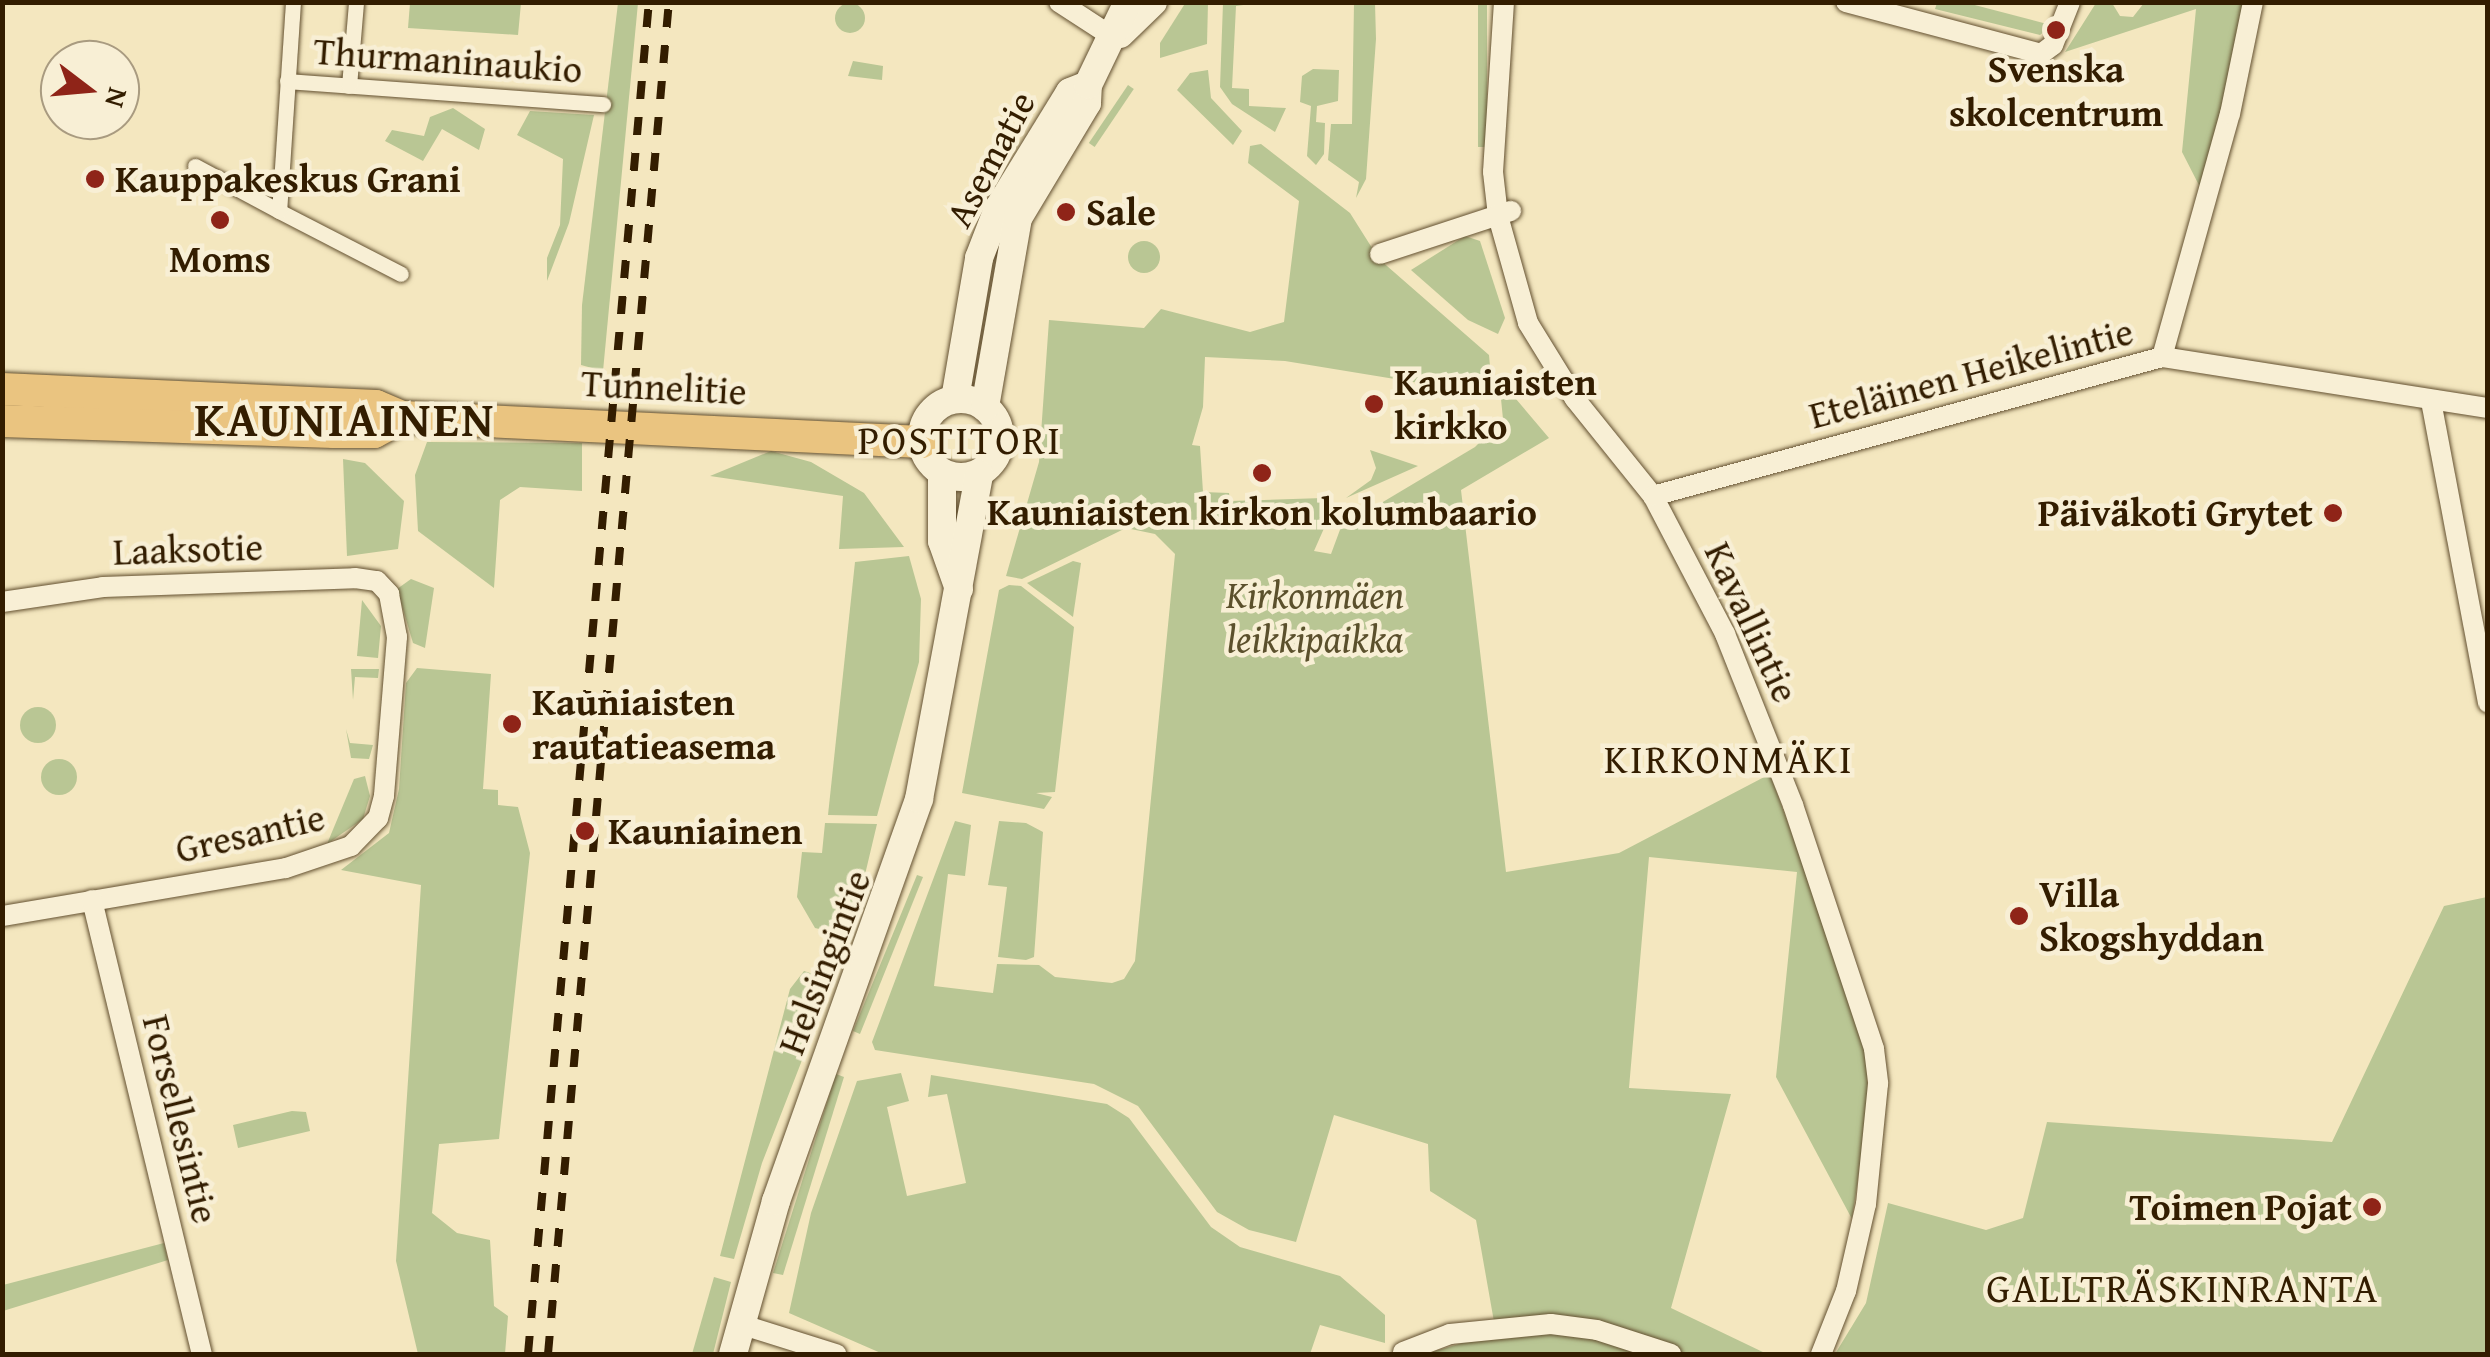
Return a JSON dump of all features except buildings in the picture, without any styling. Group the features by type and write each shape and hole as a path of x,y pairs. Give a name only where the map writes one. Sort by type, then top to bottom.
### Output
{"main road":[{"name":"Asematie","path":"985,407 1018,218 1087,103 1088,86 1116,39 1128,2"},
{"name":"Asematie","path":"1116,39 1152,2"},
{"name":"Asematie","path":"955,399 979,258 998,209 1070,92 1088,86"},
{"name":"Tunnelitie","path":"2,389 376,406 402,417 921,442"},
{"path":"955,399 985,407 1000,429 1000,446 979,474 942,473 921,442 927,417 955,399"},
{"name":"Tunnelitie","path":"2,421 374,432 402,417"},
{"name":"Helsingintie","path":"942,473 942,541 959,589"},
{"name":"Helsingintie","path":"732,1354 776,1201 900,865 940,709 979,474"}],"street":[{"path":"278,211 293,2"},
{"path":"350,86 356,2"},
{"path":"1059,2 1116,39"},
{"name":"Kavallintie","path":"1504,2 1493,172 1536,344 1653,496 1724,634 1793,805 1874,1049 1878,1084 1866,1204 1846,1291 1820,1354"},
{"path":"1846,2 2041,54 2053,44 2070,2"},
{"path":"2162,357 2230,114 2254,2"},
{"name":"Thurmaninaukio","path":"287,81 604,104"},
{"path":"194,166 401,274"},
{"path":"1380,254 1505,214"},
{"name":"Eteläinen Heikelintie","path":"1653,496 2162,357 2488,408"},
{"path":"2430,401 2488,703"},
{"name":"Laaksotie","path":"2,602 103,587 377,581"},
{"name":"Gresantie","path":"2,916 286,868 351,846 378,818 384,796 396,610 377,581"},
{"name":"Forsellesintie","path":"92,900 202,1354"},
{"path":"740,1324 836,1354"},
{"path":"1402,1352 1450,1334 1551,1324 1597,1330 1671,1354"}],"green space":[{"path":"1186,2 1208,3 1207,44 1160,58 1160,43"},
{"path":"410,3 521,3 518,35 408,28"},
{"path":"618,3 638,3 603,371 581,365 582,305"},
{"path":"850,3 864,12 865,18 856,32 850,33 836,24 835,18 844,4"},
{"path":"1223,3 1258,3 1236,6 1232,88 1249,89 1249,106 1286,108 1275,132 1232,104 1220,87"},
{"path":"1354,3 1375,3 1376,39 1366,179 1356,198 1359,182 1328,160 1331,124 1352,124"},
{"path":"1478,3 1487,3 1487,147 1478,147"},
{"path":"1937,3 1967,3 2047,24 2046,30 2040,35 1935,9"},
{"path":"2096,3 2112,3 2120,16 2133,17 2144,3 2248,3 2203,193 2182,152 2196,9 2065,52"},
{"path":"853,61 883,66 882,80 848,76"},
{"path":"1313,69 1339,70 1338,101 1317,106 1316,122 1325,123 1324,154 1316,165 1307,156 1311,106 1300,102 1302,76"},
{"path":"1208,70 1211,98 1242,131 1233,145 1177,90 1190,73"},
{"path":"1128,85 1134,89 1095,147 1089,143"},
{"path":"453,108 485,129 479,150 442,129 423,161 385,141 392,130 424,136 430,117"},
{"path":"530,111 594,115 569,223 547,281 547,258 560,225 563,159 517,135"},
{"name":"Kirkonmäen leikkipaikka","path":"1261,144 1350,213 1379,259 1489,355 1490,366 1484,382 1470,380 1468,391 1285,361 1205,357 1203,407 1192,445 1200,446 1203,492 1229,493 1230,501 1323,498 1329,517 1314,551 1331,554 1341,527 1475,447 1503,419 1499,379 1549,438 1461,490 1506,872 1619,853 1770,774 1854,1003 1867,1060 1868,1111 1852,1219 1776,1077 1797,872 1649,857 1629,1088 1731,1094 1671,1308 1767,1354 1425,1354 1496,1333 1476,1220 1430,1191 1428,1144 1334,1115 1296,1242 1249,1230 1217,1212 1138,1106 1094,1084 875,1050 872,1042 955,821 971,825 965,876 948,874 934,986 993,993 997,964 1039,965 1055,977 1112,983 1124,979 1135,961 1175,554 1155,534 1126,528 1022,579 1006,576 1039,462 1049,320 1144,328 1161,309 1250,332 1284,322 1299,201 1248,163 1250,146"},
{"path":"1465,236 1480,241 1505,318 1498,334 1468,320 1411,270"},
{"path":"1144,241 1155,246 1160,257 1155,268 1144,273 1133,268 1128,257 1133,246"},
{"path":"427,442 582,443 582,491 520,487 500,500 494,588 418,531 415,475"},
{"path":"1370,450 1418,466 1346,498 1371,480 1376,468"},
{"path":"771,451 811,462 864,493 904,547 839,549 843,496 710,476"},
{"path":"343,459 365,463 404,501 398,549 347,556"},
{"path":"909,556 921,599 919,662 877,816 828,815 855,562"},
{"path":"1073,561 1081,563 1073,617 1027,583"},
{"path":"411,579 434,588 425,648 413,643 397,589"},
{"path":"1009,585 1021,586 1074,627 1055,792 1036,793 1052,797 1044,809 962,793 999,590"},
{"path":"362,600 381,626 378,658 357,656"},
{"path":"417,668 491,674 483,789 498,790 498,805 518,807 530,853 499,1139 439,1144 432,1213 457,1233 490,1240 494,1306 508,1316 505,1354 418,1354 396,1261 421,885 341,870 389,833 399,789 406,683"},
{"path":"351,669 379,669 378,678 355,677 353,700"},
{"path":"38,707 51,712 56,725 51,738 38,743 25,738 20,725 25,712"},
{"path":"346,729 350,743 373,745 369,759 351,758"},
{"path":"59,759 71,765 77,777 71,789 59,795 47,789 41,777 47,765"},
{"path":"365,776 370,796 363,819 327,844 354,779"},
{"path":"999,821 1026,823 1043,832 1034,957 1026,960 998,957 1007,887 988,885"},
{"path":"825,823 877,824 854,921 841,934 815,928 797,897 802,852 822,853"},
{"path":"917,875 923,877 860,1034 853,1031"},
{"name":"GALLTRÄSKINRANTA","path":"2487,897 2487,1354 1835,1354 1866,1303 1888,1203 1986,1230 2023,1218 2047,1122 2332,1142 2444,906"},
{"path":"804,971 822,977 827,996 762,1163 734,1259 720,1256 790,989"},
{"path":"901,1073 909,1101 887,1107 907,1196 966,1183 947,1094 928,1097 931,1075 1107,1104 1129,1118 1211,1227 1240,1247 1340,1276 1385,1315 1385,1343 1320,1325 1310,1354 883,1354 789,1313 811,1213 857,1081"},
{"path":"836,1074 844,1077 783,1275 773,1273"},
{"path":"292,1111 306,1112 310,1131 238,1148 233,1125"},
{"path":"164,1243 168,1260 3,1311 3,1285"},
{"path":"714,1277 731,1282 713,1354 692,1354"}],"railway":[{"path":"528,1354 649,2"},
{"path":"548,1354 669,2"}],"place":[{"name":"Svenska skolcentrum","path":"2056,30"},
{"name":"Kauppakeskus Grani","path":"95,179"},
{"name":"Sale","path":"1066,212"},
{"name":"Moms","path":"220,220"},
{"name":"Kauniaisten kirkko","path":"1374,404"},
{"name":"Kauniaisten kirkon kolumbaario","path":"1262,473"},
{"name":"Päiväkoti Grytet","path":"2333,513"},
{"name":"Kauniaisten rautatieasema","path":"512,724"},
{"name":"Kauniainen","path":"585,831"},
{"name":"Villa Skogshyddan","path":"2019,916"},
{"name":"Toimen Pojat","path":"2372,1207"}],"district":[{"name":"KAUNIAINEN","path":"345,419"},
{"name":"POSTITORI","path":"960,440"},
{"name":"KIRKONMÄKI","path":"1729,759"},
{"name":"GALLTRÄSKINRANTA","path":"2183,1288"}]}
